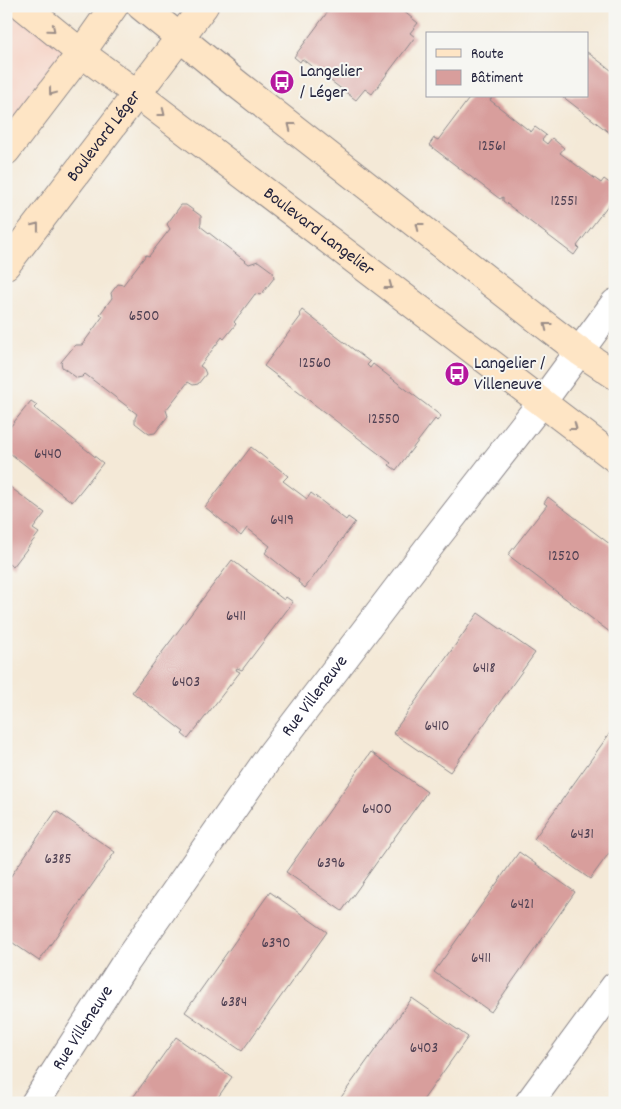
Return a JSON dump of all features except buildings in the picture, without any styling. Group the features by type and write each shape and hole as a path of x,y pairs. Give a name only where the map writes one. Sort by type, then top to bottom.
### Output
{"main road":[{"name":"Boulevard Langelier","path":"23,6 81,53 138,94 615,458"},
{"path":"6,151 81,53 114,6"},
{"path":"141,6 237,84 579,351 615,375"},
{"name":"Boulevard Léger","path":"6,265 204,6"}],"street":[{"name":"Rue Villeneuve","path":"35,1103 124,965 272,753 542,402 615,303"},
{"path":"529,1103 615,986"}],"shaded area":[{"path":"6,6 20,6 81,53 6,154"}],"place":[{"name":"Langelier / Léger","path":"282,82"},
{"name":"Langelier / Villeneuve","path":"457,374"}]}
